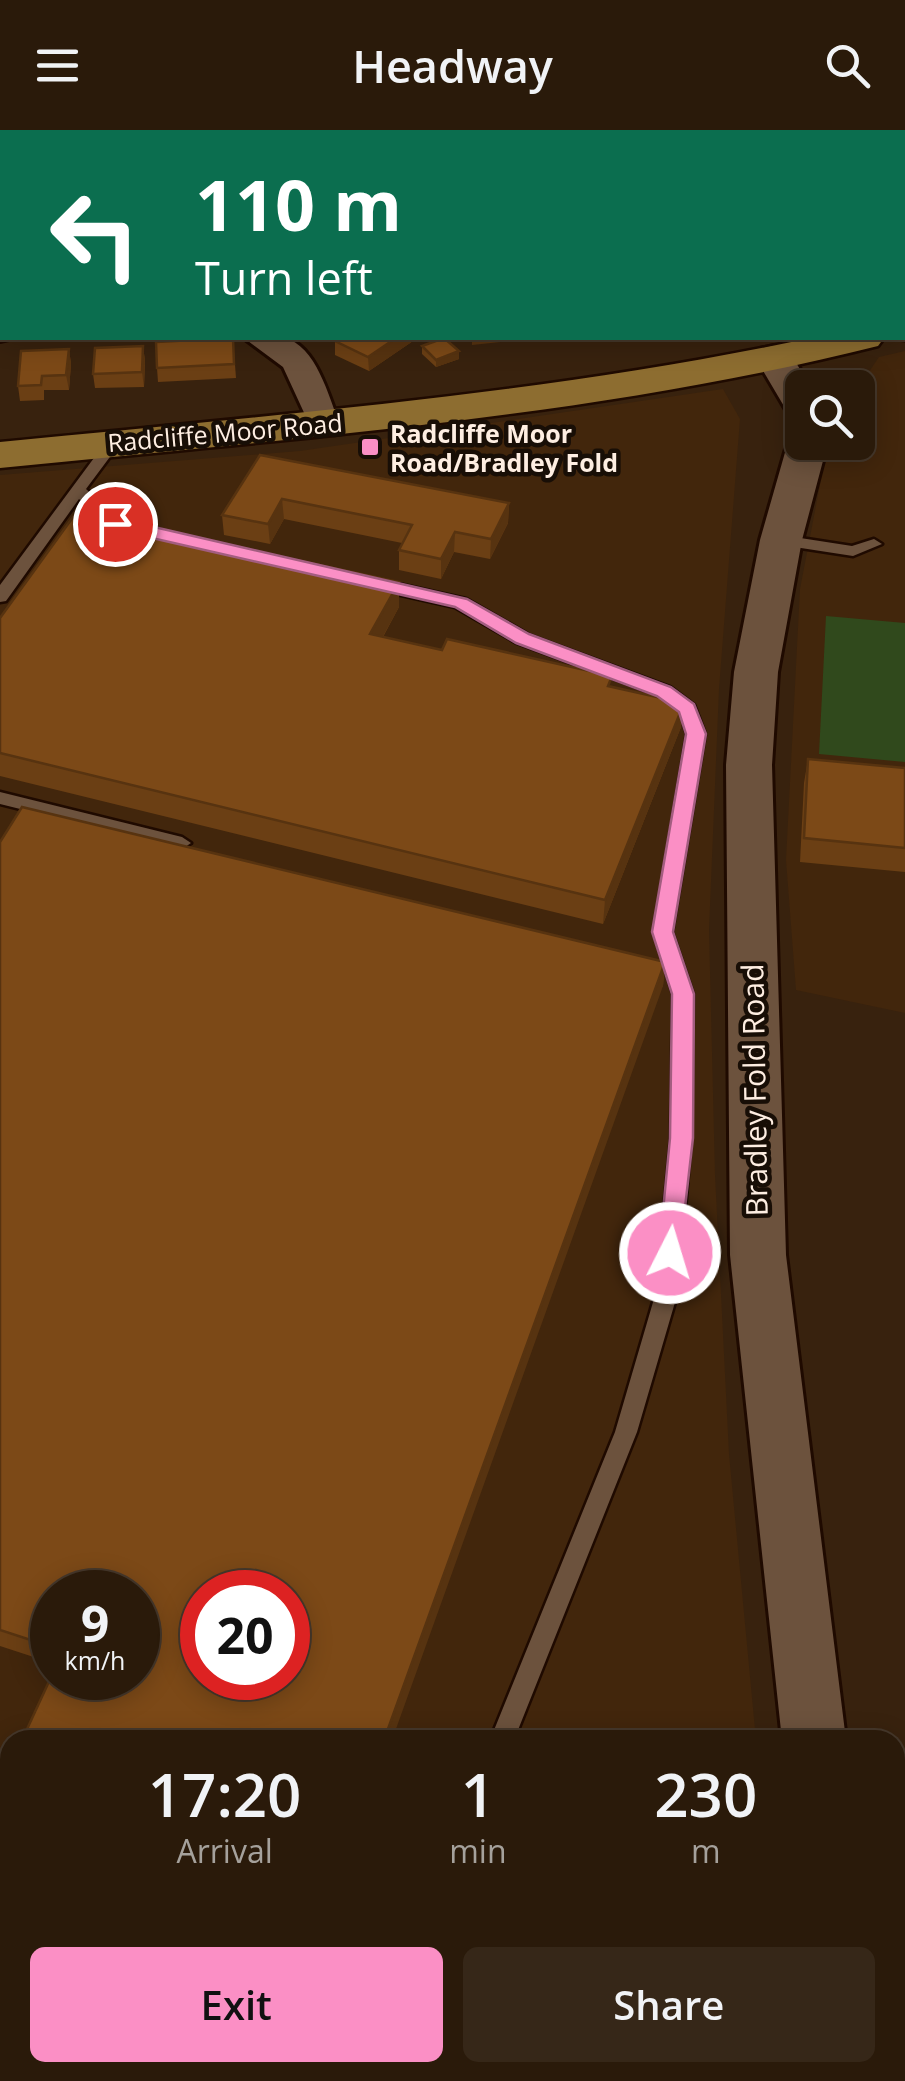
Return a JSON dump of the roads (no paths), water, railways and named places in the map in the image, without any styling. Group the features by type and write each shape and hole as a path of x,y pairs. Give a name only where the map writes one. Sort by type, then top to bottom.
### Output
{"main road":[{"name":"Radcliffe Moor Road","path":"0,455 323,423 605,389 855,340"}],"street":[{"path":"280,341 298,361 323,423"},
{"path":"774,358 785,376"},
{"name":"Bradley Fold Road","path":"803,460 781,540 756,672 748,765 758,1254 813,1730"}],"lane":[{"path":"0,597 113,442"},
{"path":"78,490 115,524 153,533"},
{"path":"781,540 853,552 874,544"},
{"path":"364,581 460,603 522,639 664,691 688,708 696,734 662,932 683,994 682,1138 667,1292 626,1432 506,1730"},
{"path":"0,798 182,843"}],"place":[{"name":"Radcliffe Moor Road/Bradley Fold","path":"370,447"}]}
